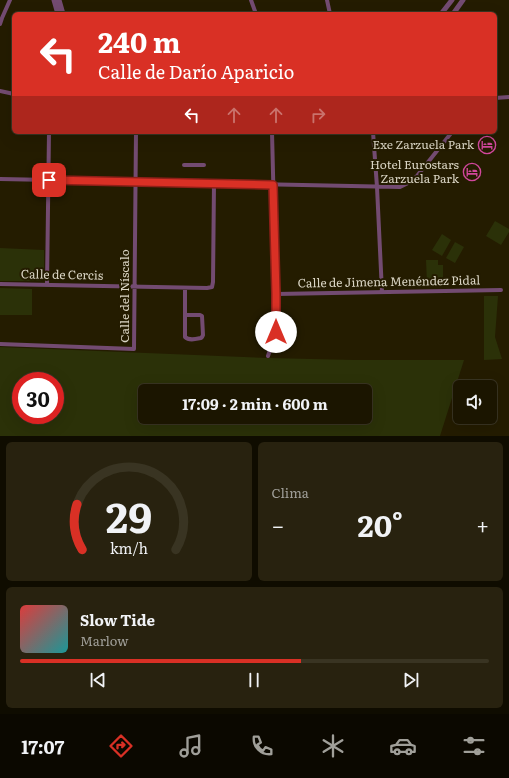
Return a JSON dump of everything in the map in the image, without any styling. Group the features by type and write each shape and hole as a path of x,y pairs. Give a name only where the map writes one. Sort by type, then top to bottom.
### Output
{"street":[{"path":"0,24 10,0"},
{"path":"54,0 57,12"},
{"path":"59,0 62,12"},
{"path":"251,0 255,12"},
{"path":"327,0 330,12"},
{"path":"443,12 452,0"},
{"path":"454,12 463,0"},
{"path":"0,91 12,94"},
{"path":"497,98 509,97"},
{"path":"47,285 49,134"},
{"name":"Calle del Níscalo","path":"0,344 134,349 136,134"},
{"path":"268,356 276,332 272,134"},
{"path":"372,134 377,186 382,292"},
{"path":"0,179 400,187 410,182 417,176 450,134"},
{"path":"184,165 204,165"},
{"name":"Calle de Cercis","path":"0,284 185,288 212,287 214,183"},
{"path":"185,288 185,315 185,337 189,339 201,338 203,335 202,316 185,315"},
{"name":"Calle de Jimena Menéndez Pidal","path":"276,294 501,290"}],"green space":[{"path":"495,221 509,229 509,232 501,245 486,236"},
{"path":"442,234 451,240 442,256 432,250"},
{"path":"455,242 464,247 455,263 446,258"},
{"path":"0,248 44,250 44,278 40,281 0,281"},
{"path":"426,260 438,260 438,265 443,265 443,284 427,284"},
{"path":"0,288 32,289 32,315 0,315"},
{"path":"484,296 498,296 495,337 502,359 484,360"},
{"path":"0,347 268,358 464,360 458,380 453,380 453,395 440,436 0,436"}],"place":[{"name":"Exe Zarzuela Park","path":"487,145"},
{"name":"Hotel Eurostars Zarzuela Park","path":"472,172"}],"route":[{"path":"49,180 273,185 276,332"}]}
